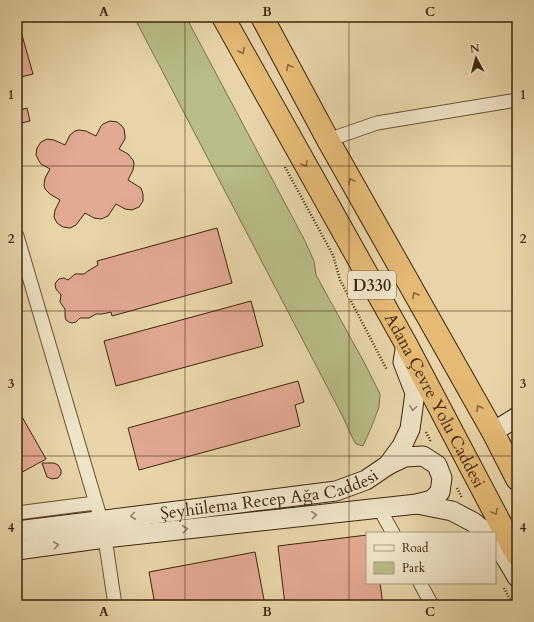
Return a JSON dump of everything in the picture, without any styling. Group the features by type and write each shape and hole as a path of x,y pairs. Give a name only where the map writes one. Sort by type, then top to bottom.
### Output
{"highway":[{"name":"Adana Çevre Yolu Caddesi","path":"222,17 406,344 517,555"},
{"name":"Adana Çevre Yolu Caddesi","path":"262,17 328,140 517,479"}],"street":[{"path":"328,140 377,123 517,100"},
{"path":"17,236 100,520 115,605"},
{"name":"Şeyhülema Recep Ağa Caddesi","path":"17,531 336,491 366,480 388,465 402,446 410,429 415,393 403,362 406,344"},
{"path":"492,432 517,417"},
{"path":"388,465 405,457 423,456 437,465 442,478 440,492 432,500 417,504"},
{"name":"Şeyhülema Recep Ağa Caddesi","path":"17,550 100,520 380,508 417,504 452,511 473,522 486,532"},
{"path":"380,508 392,532"},
{"path":"17,513 100,520"},
{"path":"496,542 517,577"},
{"path":"421,584 432,605"}],"path":[{"path":"283,164 333,255 340,280 388,370"},
{"path":"412,414 418,417 433,446"},
{"path":"456,488 464,502 463,517"}],"green space":[{"path":"134,17 186,17 304,239 314,261 316,275 380,394 379,407 363,446 356,444 352,437 343,417"}],"building":[{"path":"20,28 33,74 17,78 17,29"},
{"path":"27,108 30,121 17,124 17,111"},
{"path":"110,121 117,122 124,129 125,139 119,149 128,154 133,160 133,170 128,180 141,188 143,201 139,207 132,210 125,209 116,204 108,216 101,219 94,218 85,213 76,225 70,228 63,227 57,223 54,217 55,210 60,200 50,194 45,189 44,185 45,178 50,169 41,164 39,161 36,155 37,148 41,142 47,139 54,140 65,145 70,135 79,130 86,131 96,136 101,126"},
{"path":"217,228 232,283 112,316 111,312 96,314 89,318 80,318 76,322 72,323 66,320 65,309 60,302 61,295 56,289 55,285 59,279 64,278 68,280 75,274 84,274 98,265 97,261"},
{"path":"251,301 263,346 116,386 104,341"},
{"path":"298,381 304,402 295,405 300,426 139,470 128,428"},
{"path":"17,408 46,459 17,475"},
{"path":"42,463 54,463 58,465 61,470 61,474 58,478 52,479 47,477"},
{"path":"366,535 366,584 380,584 383,605 285,605 278,546"},
{"path":"255,552 265,605 155,605 149,572"}]}
